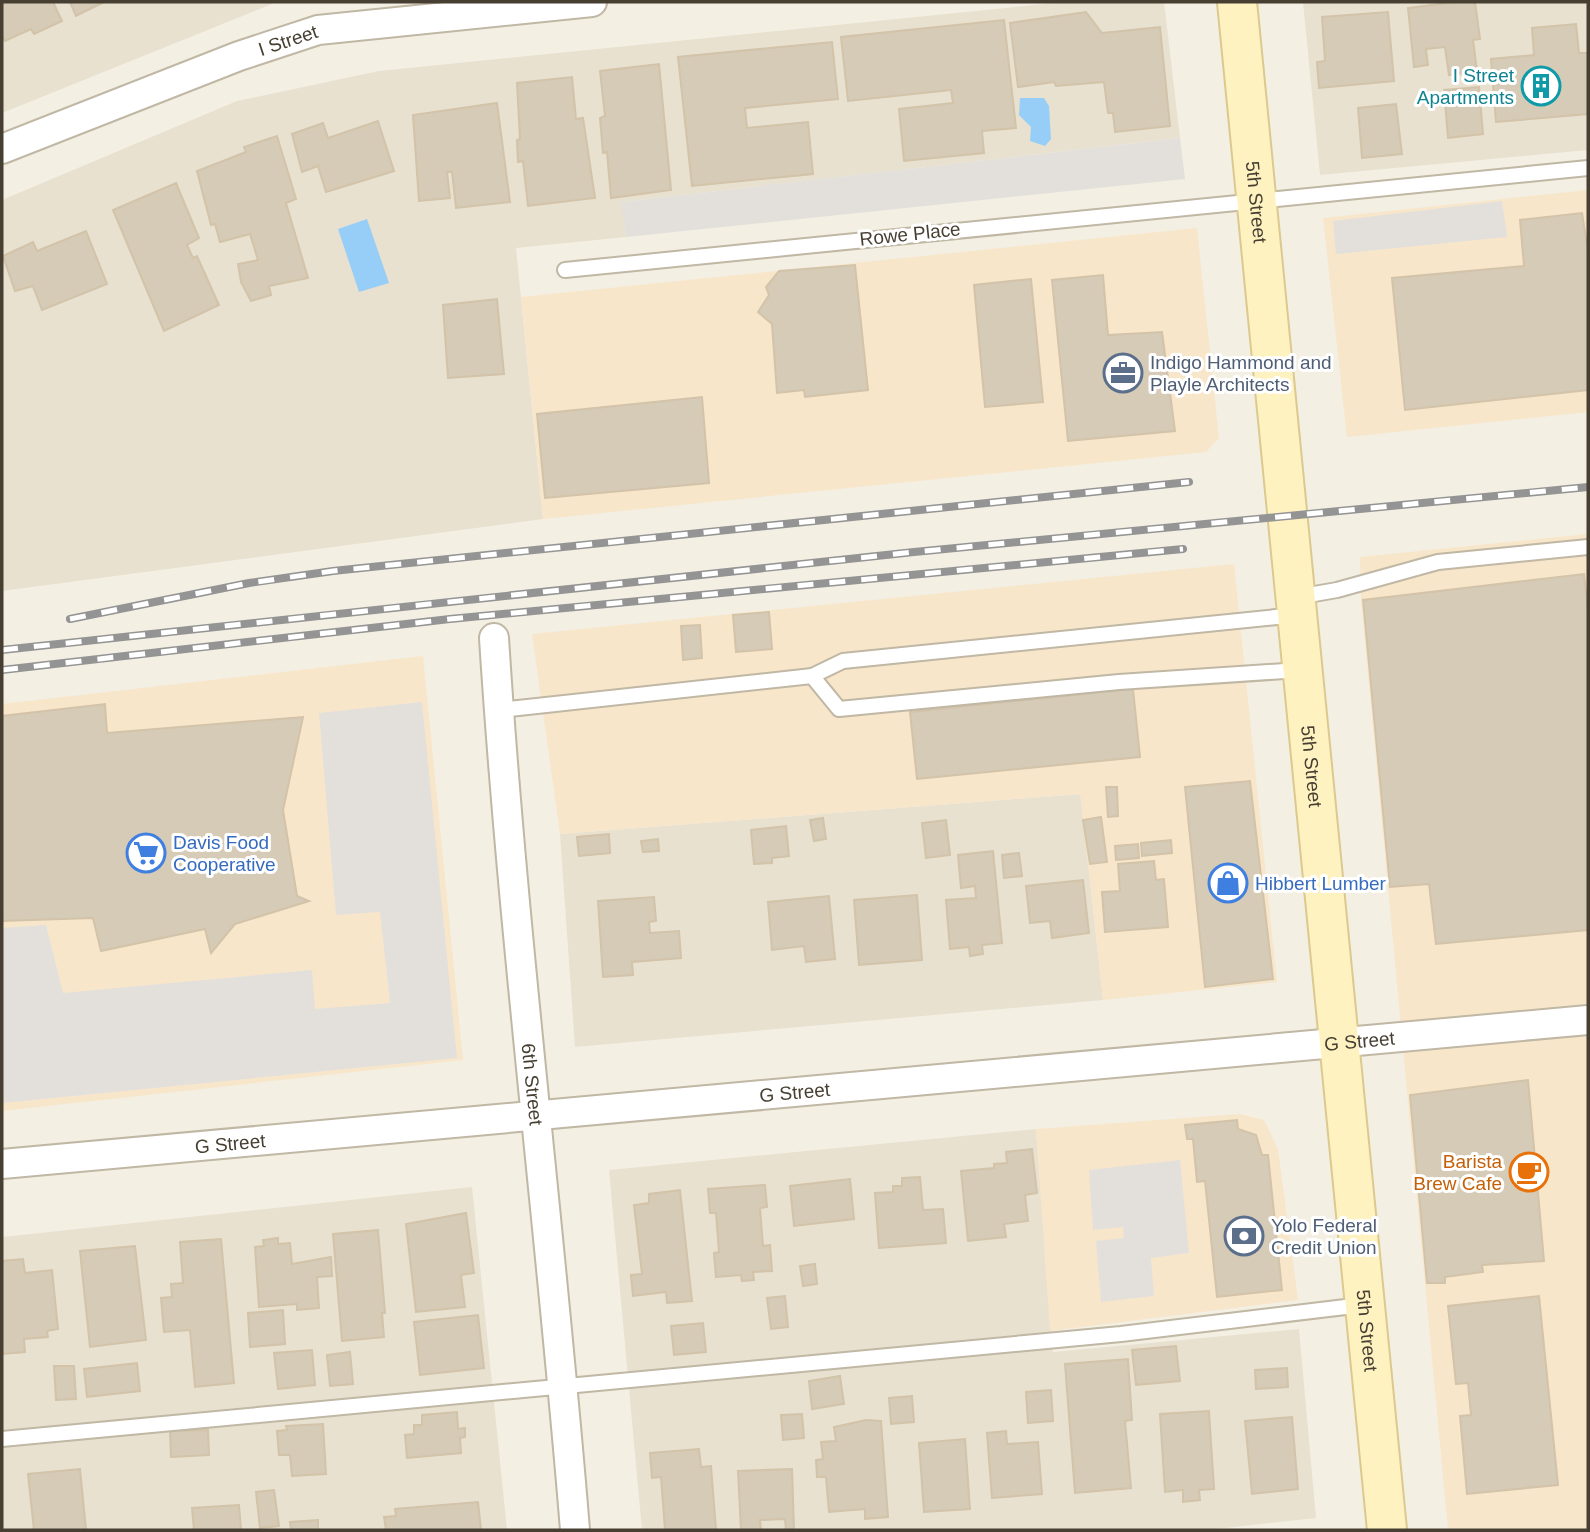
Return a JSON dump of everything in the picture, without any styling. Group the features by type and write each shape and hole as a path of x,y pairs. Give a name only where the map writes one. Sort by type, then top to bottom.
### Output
{"main road":[{"name":"5th Street","path":"1237,2 1387,1530"}],"street":[{"name":"I Street","path":"2,149 239,56 318,30 592,2"},
{"name":"6th Street","path":"494,638 534,1116 563,1387 575,1530"},
{"name":"G Street","path":"2,1164 1588,1020"}],"lane":[{"name":"Rowe Place","path":"565,270 1588,168"},
{"path":"500,710 811,677 843,661 1296,606 1337,590 1438,562 1588,547"},
{"path":"811,677 839,709 1119,682 1302,669"},
{"path":"2,1439 1131,1333 1365,1304"}],"shaded area":[{"path":"2,2 277,2 2,113"},
{"path":"1064,2 1164,2 1180,138 622,202 626,237 516,248 543,519 2,591 2,200 237,101 379,71"},
{"path":"1303,2 1588,2 1588,150 1320,175"},
{"path":"1180,138 1185,179 626,237 621,202"},
{"path":"1588,190 1588,412 1347,437 1323,218"},
{"path":"1502,201 1507,237 1336,254 1333,221"},
{"path":"1197,228 1219,438 1206,452 543,519 521,297"},
{"path":"1588,534 1588,1530 1448,1530 1361,599 1360,557"},
{"path":"1234,564 1277,982 1103,1000 1080,794 560,834 532,634"},
{"path":"423,656 463,1060 2,1111 2,704"},
{"path":"422,702 457,1058 2,1103 2,928 46,925 63,993 312,970 315,1009 390,1003 380,912 336,915 319,713"},
{"path":"1081,794 1103,1000 575,1047 560,834"},
{"path":"1240,1114 1264,1120 1278,1149 1298,1300 1050,1331 1036,1129"},
{"path":"1036,1129 1053,1352 1299,1329 1316,1518 1207,1530 642,1530 609,1170"},
{"path":"1180,1160 1189,1253 1151,1258 1154,1296 1101,1302 1096,1241 1124,1238 1123,1227 1093,1230 1089,1170"},
{"path":"472,1187 507,1530 2,1530 2,1237"}],"water":[{"path":"1020,98 1044,98 1049,106 1051,139 1045,146 1030,141 1031,127 1019,115"},
{"path":"367,219 389,283 359,292 338,229"}],"building":[{"path":"2,2 53,2 62,21 34,34 31,29 5,41 2,35"},
{"path":"70,2 104,2 76,16"},
{"path":"1475,2 1480,39 1473,40 1477,71 1449,75 1445,47 1426,49 1428,65 1414,67 1408,8"},
{"path":"1086,12 1102,33 1160,27 1170,126 1115,132 1113,113 1108,113 1104,82 1056,86 1054,82 1018,87 1010,23"},
{"path":"1388,12 1394,81 1319,88 1317,62 1325,61 1322,17"},
{"path":"1004,20 1016,128 982,131 984,153 904,161 899,109 953,103 951,90 848,101 841,37"},
{"name":"I Street Apartments","path":"1576,24 1579,53 1588,53 1588,114 1496,122 1491,59 1534,55 1532,28"},
{"path":"832,42 838,99 745,108 747,128 808,122 813,174 692,186 678,57"},
{"path":"659,64 671,190 611,198 607,152 603,153 600,118 605,116 600,71"},
{"path":"572,77 576,119 583,118 595,198 528,206 523,161 518,162 517,140 520,139 517,83"},
{"path":"1479,87 1483,134 1448,138 1444,90"},
{"path":"497,103 510,202 456,208 452,172 447,172 450,198 419,201 413,115"},
{"path":"1396,104 1402,154 1362,158 1358,108"},
{"path":"378,121 394,171 326,192 318,166 302,172 292,134 323,123 328,138"},
{"path":"277,136 296,199 286,203 308,278 269,286 271,295 251,301 241,282 238,264 258,260 250,234 220,242 215,224 211,225 197,171 246,152 244,147"},
{"path":"176,183 199,238 187,245 193,258 197,256 219,305 164,331 113,210"},
{"path":"1582,213 1588,251 1588,390 1405,410 1392,278 1524,266 1520,220"},
{"path":"86,231 107,284 42,310 33,286 15,291 3,256 33,242 37,251"},
{"path":"855,265 868,390 805,397 804,390 777,393 772,324 758,312 769,295 766,287 779,271"},
{"path":"1103,275 1108,335 1162,332 1175,431 1068,441 1052,280"},
{"path":"1031,279 1043,402 985,407 974,285"},
{"path":"497,299 504,374 448,378 443,305"},
{"path":"702,397 709,483 545,498 537,414"},
{"path":"1584,574 1588,611 1588,930 1436,944 1429,884 1390,887 1363,600"},
{"path":"769,612 772,649 736,652 733,615"},
{"path":"700,625 702,658 683,660 681,626"},
{"path":"1133,689 1140,757 917,779 910,712"},
{"name":"Davis Food Cooperative","path":"105,704 107,733 303,717 283,810 297,896 309,901 235,924 211,953 205,929 101,951 93,918 2,921 2,716"},
{"name":"Hibbert Lumber","path":"1250,781 1273,979 1205,987 1185,787"},
{"path":"1106,787 1117,787 1118,816 1108,817"},
{"path":"1101,817 1107,862 1090,864 1083,820"},
{"path":"823,818 826,839 814,841 810,820"},
{"path":"946,820 950,855 926,858 922,823"},
{"path":"786,826 789,856 772,858 772,863 754,864 751,830"},
{"path":"609,834 610,853 579,856 577,837"},
{"path":"658,839 659,851 643,852 641,841"},
{"path":"1171,840 1172,853 1142,856 1141,843"},
{"path":"1138,844 1139,858 1116,860 1115,846"},
{"path":"993,851 1002,943 982,945 983,954 970,956 969,947 950,949 946,900 976,898 975,886 961,888 958,855"},
{"path":"1019,853 1022,876 1004,878 1002,855"},
{"path":"1154,861 1156,880 1164,879 1168,927 1105,932 1102,892 1120,891 1118,864"},
{"path":"1083,880 1089,933 1052,938 1050,921 1030,923 1026,886"},
{"path":"917,895 922,960 859,965 854,900"},
{"path":"829,896 835,959 806,962 804,946 772,950 768,902"},
{"path":"654,897 656,921 649,922 650,933 679,931 681,958 632,962 633,975 603,977 598,901"},
{"path":"1528,1080 1544,1261 1482,1265 1483,1272 1445,1277 1445,1283 1427,1283 1410,1095"},
{"name":"Yolo Federal Credit Union","path":"1237,1120 1238,1129 1256,1135 1262,1155 1268,1155 1282,1290 1217,1297 1205,1181 1197,1182 1193,1139 1187,1139 1185,1125"},
{"path":"1032,1149 1037,1193 1025,1195 1028,1221 1004,1224 1006,1237 968,1241 961,1171 994,1168 994,1164 1007,1163 1006,1152"},
{"path":"920,1177 923,1210 943,1209 946,1243 879,1248 875,1193 893,1192 893,1186 902,1186 902,1178"},
{"path":"850,1179 854,1219 794,1226 790,1186"},
{"path":"765,1185 767,1207 760,1208 763,1246 770,1245 772,1271 753,1272 754,1280 742,1281 741,1275 716,1277 714,1253 719,1252 716,1213 710,1213 708,1189"},
{"path":"680,1190 692,1301 667,1303 666,1292 633,1296 631,1275 642,1274 634,1205 649,1203 649,1194"},
{"path":"466,1213 474,1273 461,1275 465,1307 416,1312 406,1224"},
{"path":"378,1230 385,1313 382,1313 384,1337 342,1341 333,1234"},
{"path":"278,1238 278,1244 290,1243 292,1264 331,1257 332,1276 317,1277 319,1308 297,1310 297,1304 259,1307 255,1247 264,1246 263,1240"},
{"path":"221,1239 234,1383 195,1387 190,1330 164,1332 161,1298 172,1297 171,1284 183,1283 180,1242"},
{"path":"135,1246 146,1340 90,1347 80,1251"},
{"path":"23,1259 25,1273 52,1270 58,1329 47,1331 48,1337 24,1339 25,1352 2,1354 2,1261"},
{"path":"815,1264 817,1284 803,1286 800,1266"},
{"path":"785,1296 788,1327 771,1329 767,1298"},
{"path":"1539,1296 1558,1485 1467,1494 1460,1416 1471,1415 1468,1383 1456,1384 1448,1306"},
{"path":"283,1310 285,1344 250,1347 248,1313"},
{"path":"478,1315 484,1368 420,1375 414,1322"},
{"path":"703,1323 706,1352 674,1355 671,1326"},
{"path":"1176,1346 1180,1381 1136,1385 1132,1350"},
{"path":"312,1350 315,1385 278,1389 274,1353"},
{"path":"350,1352 353,1384 330,1386 327,1355"},
{"path":"1128,1359 1132,1420 1125,1421 1131,1488 1075,1493 1065,1364"},
{"path":"137,1363 140,1391 87,1397 84,1369"},
{"path":"54,1366 74,1366 76,1399 56,1400"},
{"path":"1287,1368 1288,1387 1256,1389 1255,1370"},
{"path":"840,1376 844,1404 812,1409 809,1381"},
{"path":"1051,1390 1053,1421 1028,1423 1026,1392"},
{"path":"912,1396 914,1422 891,1424 889,1398"},
{"path":"1209,1411 1214,1489 1199,1490 1200,1500 1183,1502 1183,1490 1165,1492 1160,1414"},
{"path":"457,1412 458,1429 465,1428 465,1437 460,1438 461,1453 407,1458 405,1435 414,1434 414,1425 422,1425 422,1415"},
{"path":"802,1414 804,1438 783,1440 781,1415"},
{"path":"1292,1417 1298,1489 1252,1494 1245,1421"},
{"path":"866,1420 881,1421 888,1517 865,1519 865,1509 829,1512 826,1477 817,1477 816,1460 823,1459 821,1442 836,1441 834,1427"},
{"path":"323,1424 326,1474 292,1476 290,1455 279,1455 277,1431 287,1430 286,1426"},
{"path":"208,1430 209,1455 171,1457 170,1431"},
{"path":"1006,1431 1007,1444 1038,1442 1042,1494 992,1498 987,1433"},
{"path":"965,1439 970,1509 924,1512 919,1443"},
{"path":"699,1449 701,1467 711,1466 716,1530 665,1530 661,1477 652,1478 650,1453"},
{"path":"80,1469 86,1530 34,1530 28,1474"},
{"path":"792,1469 794,1529 786,1530 785,1519 760,1520 761,1530 741,1530 738,1471"},
{"path":"274,1490 279,1526 260,1528 256,1492"},
{"path":"478,1502 481,1530 386,1530 384,1517 396,1516 395,1509"},
{"path":"239,1505 241,1530 194,1530 192,1508"},
{"path":"318,1520 318,1530 291,1530 290,1522"}],"railway":[{"path":"70,619 249,583 333,571 1189,482"},
{"path":"2,650 914,552 1588,487"},
{"path":"2,670 450,619 1183,549"}],"place":[{"name":"I Street Apartments","path":"1541,86"},
{"name":"Indigo Hammond and Playle Architects","path":"1123,373"},
{"name":"Davis Food Cooperative","path":"146,853"},
{"name":"Hibbert Lumber","path":"1228,883"},
{"name":"Barista Brew Cafe","path":"1529,1172"},
{"name":"Yolo Federal Credit Union","path":"1244,1236"}]}
